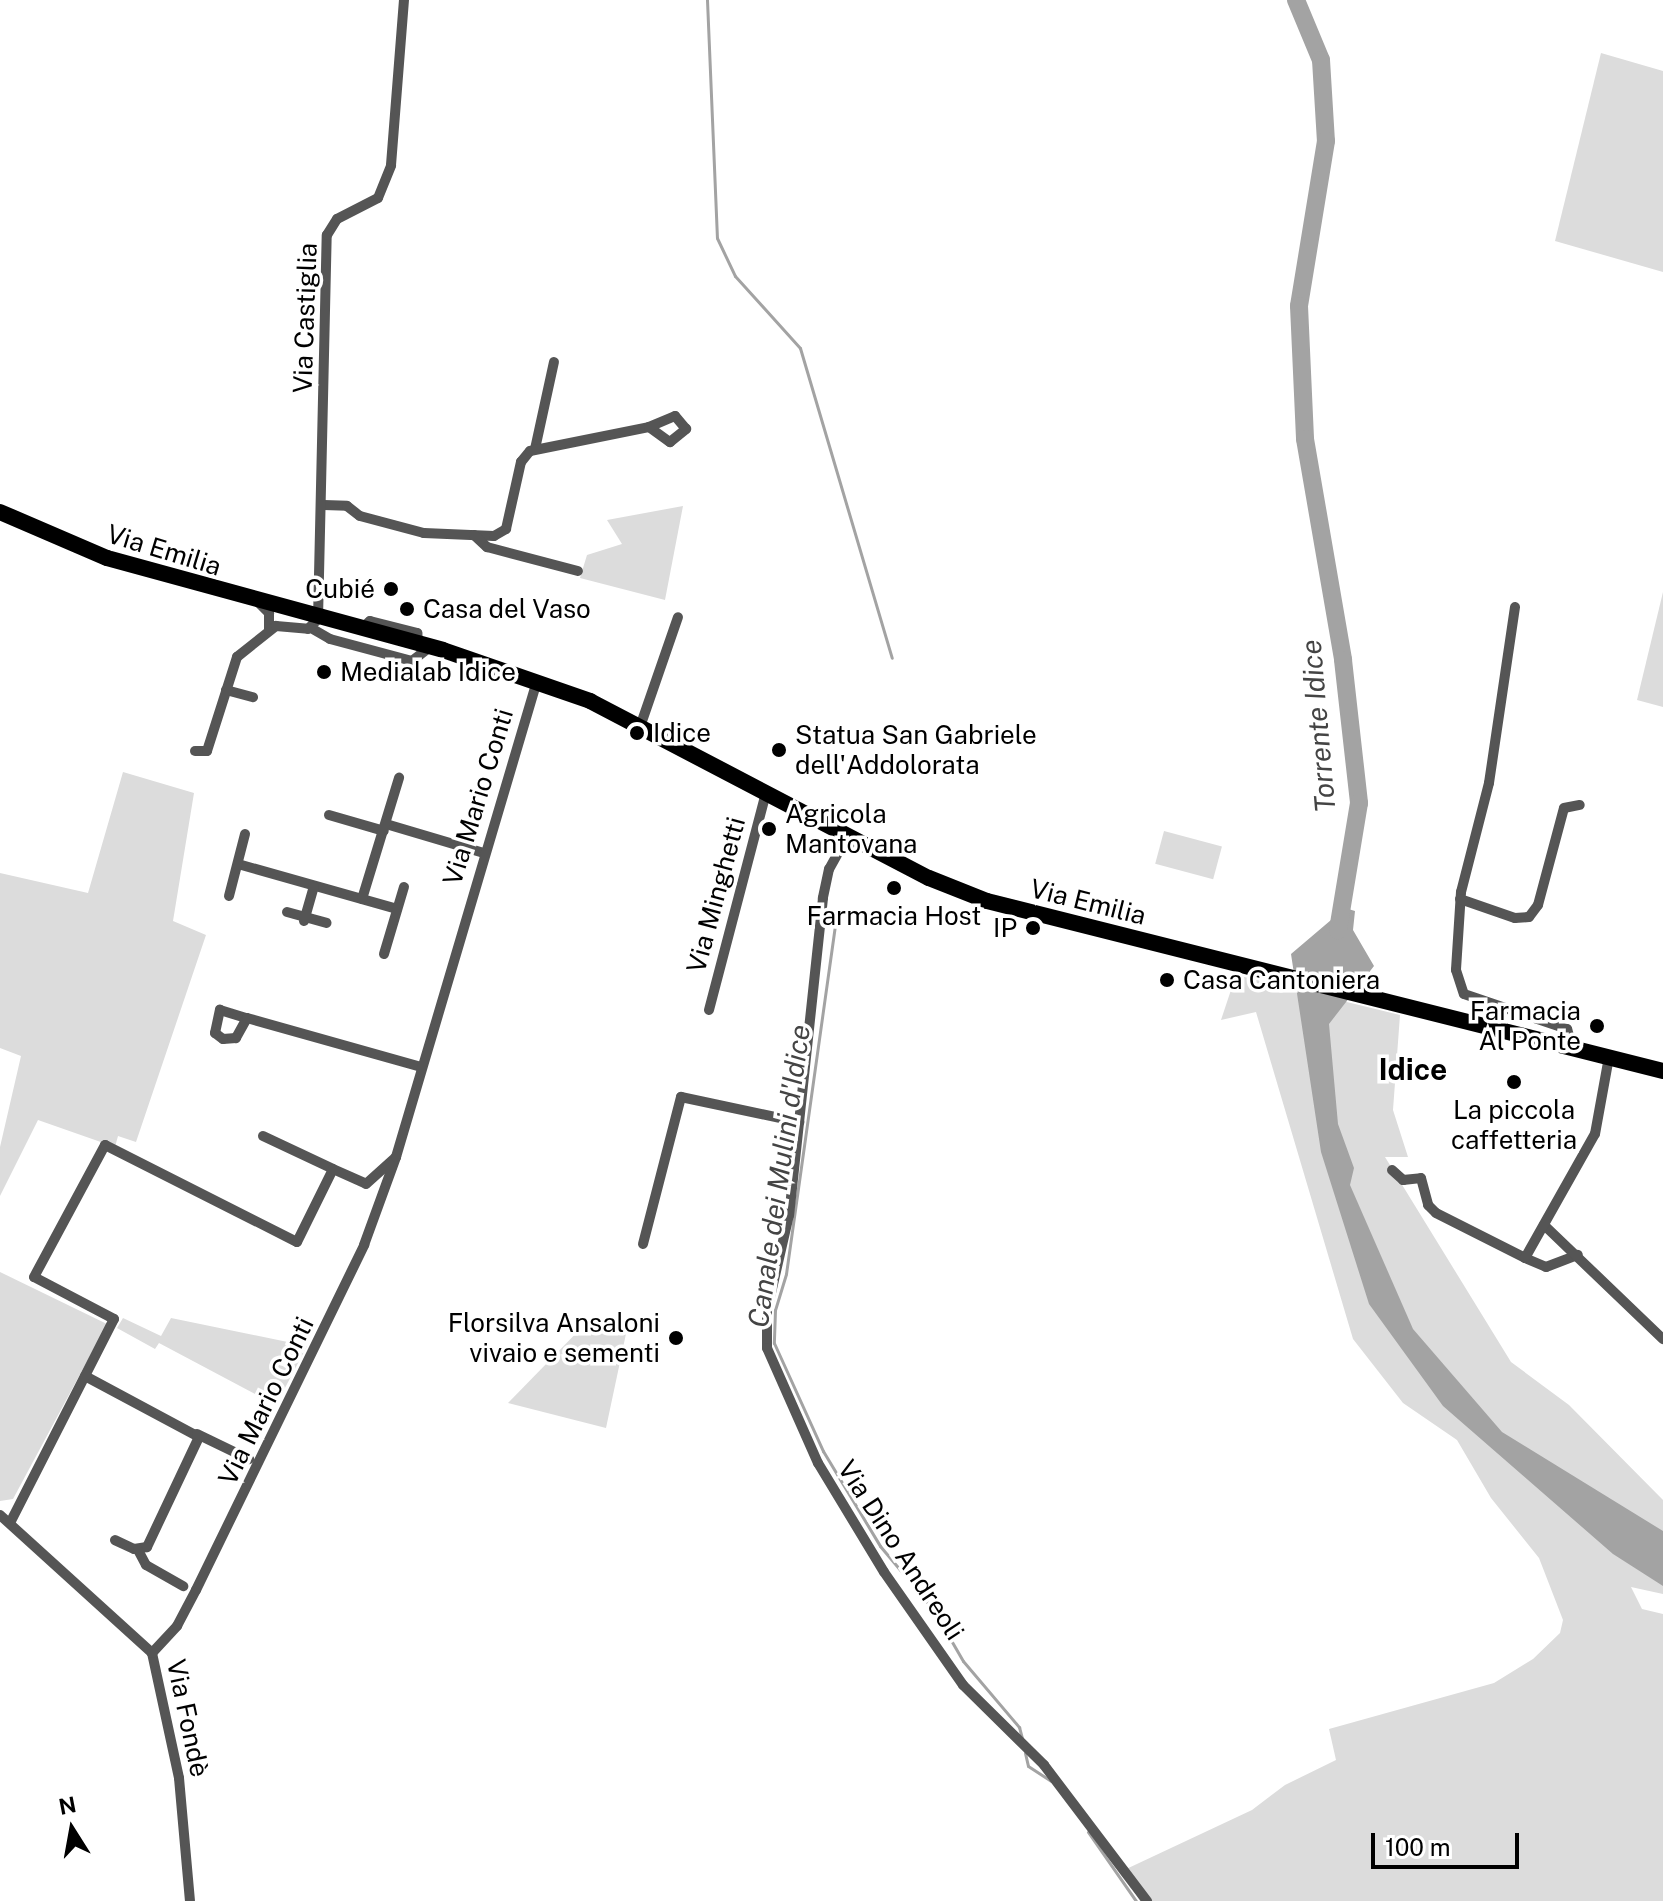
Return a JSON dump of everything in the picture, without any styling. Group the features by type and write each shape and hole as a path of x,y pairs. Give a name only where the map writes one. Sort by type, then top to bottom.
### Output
{"main road":[{"name":"Via Emilia","path":"0,512 71,546 315,623 361,629 424,645 537,681 641,724 929,878 987,901 1663,1071"}],"street":[{"name":"Via Castiglia","path":"315,623 324,505 327,235 337,219 378,198 391,165 404,0"},
{"path":"535,449 554,362"},
{"path":"324,505 347,506 360,516 424,533 494,536 506,529 521,462 535,449 649,427"},
{"path":"474,535 487,547 578,571"},
{"path":"195,751 207,751 237,657 269,630 269,613 260,604"},
{"path":"1515,607 1489,783 1460,899 1456,970 1462,991 1567,1029 1573,1049"},
{"path":"641,724 678,617"},
{"name":"Via Emilia","path":"269,630 281,625 315,623 330,639 412,661 424,645"},
{"name":"Via Mario Conti","path":"152,1653 183,1614 336,1308 396,1157 537,681"},
{"path":"226,690 253,697"},
{"path":"362,899 399,778"},
{"name":"Via Minghetti","path":"709,1010 766,792"},
{"path":"1460,899 1515,918 1529,917 1538,905 1564,808 1580,805"},
{"path":"329,815 484,853"},
{"path":"229,896 245,834"},
{"name":"Via Dino Andreoli","path":"848,835 829,869 823,898 785,1243 767,1310 767,1348 818,1463 876,1560 963,1685 1023,1743 1147,1901"},
{"path":"238,864 397,909"},
{"path":"305,919 314,886"},
{"path":"384,954 404,887"},
{"path":"287,912 327,923"},
{"path":"247,1018 421,1067"},
{"path":"1546,1022 1554,1031 1554,1044"},
{"path":"1525,1258 1595,1134 1609,1057"},
{"path":"643,1244 681,1097 799,1122"},
{"path":"263,1136 366,1184 396,1157"},
{"path":"10,1523 114,1319 34,1277 105,1145 297,1242 333,1169"},
{"path":"1392,1170 1403,1180 1421,1178 1436,1213 1525,1258 1546,1267 1578,1255"},
{"path":"1544,1225 1663,1339"},
{"path":"85,1376 249,1459"},
{"path":"138,1550 147,1547 195,1452 200,1441 197,1433"},
{"name":"Via Fondè","path":"0,1515 152,1653 179,1778 190,1901"},
{"path":"115,1540 138,1550 146,1565 183,1586"}],"shaded area":[{"path":"1601,53 1663,71 1663,272 1555,241"},
{"path":"683,506 665,600 580,578 587,555 622,544 607,520"},
{"path":"1663,592 1663,707 1637,700"},
{"path":"123,772 194,793 173,921 206,935 136,1142 118,1136 115,1147 38,1120 0,1196 0,1147 21,1056 0,1048 0,873 88,893"},
{"path":"1164,831 1222,847 1213,879 1155,864"},
{"path":"1335,905 1355,911 1353,930 1374,966 1329,1024 1338,1124 1354,1168 1350,1185 1413,1329 1502,1432 1663,1531 1663,1586 1613,1554 1443,1406 1369,1304 1321,1152 1291,954 1331,920"},
{"path":"1236,975 1400,1015 1393,1110 1408,1157 1385,1157 1511,1362 1569,1405 1663,1500 1663,1594 1631,1587 1642,1609 1663,1614 1663,1901 1140,1901 1122,1871 1252,1810 1285,1785 1336,1760 1329,1729 1494,1683 1533,1659 1560,1633 1563,1620 1539,1558 1491,1498 1457,1440 1403,1403 1353,1339 1256,1012 1221,1020"},
{"path":"0,1272 107,1324 13,1499 0,1501"},
{"path":"123,1318 161,1336 171,1318 307,1346 276,1405 159,1343 155,1349 117,1328"},
{"path":"588,1321 627,1329 606,1428 508,1403"}],"waterway":[{"name":"Canale dei Mulini d'Idice","path":"707,0 717,238 735,276 800,348 892,658"},
{"name":"Torrente Idice","path":"1296,0 1321,60 1326,141 1299,306 1305,439 1343,660 1359,803 1338,930"},
{"name":"Canale dei Mulini d'Idice","path":"836,918 786,1274 775,1310 774,1343 823,1451 880,1546 933,1609 963,1661 1019,1727 1022,1738"},
{"name":"Canale dei Mulini d'Idice","path":"1025,1753 1028,1766 1051,1781"},
{"name":"Canale dei Mulini d'Idice","path":"1088,1832 1136,1901"}],"place":[{"name":"Cubié","path":"391,589"},
{"name":"Casa del Vaso","path":"407,609"},
{"name":"Medialab Idice","path":"324,672"},
{"name":"Idice","path":"637,733"},
{"name":"Statua San Gabriele dell'Addolorata","path":"779,750"},
{"name":"Agricola Mantovana","path":"769,829"},
{"name":"Farmacia Host","path":"894,888"},
{"name":"IP","path":"1033,928"},
{"name":"Casa Cantoniera","path":"1167,980"},
{"name":"Farmacia Al Ponte","path":"1597,1026"},
{"name":"La piccola caffetteria","path":"1514,1082"},
{"name":"Florsilva Ansaloni vivaio e sementi","path":"676,1338"}],"district":[{"name":"Idice","path":"1413,1069"}]}
